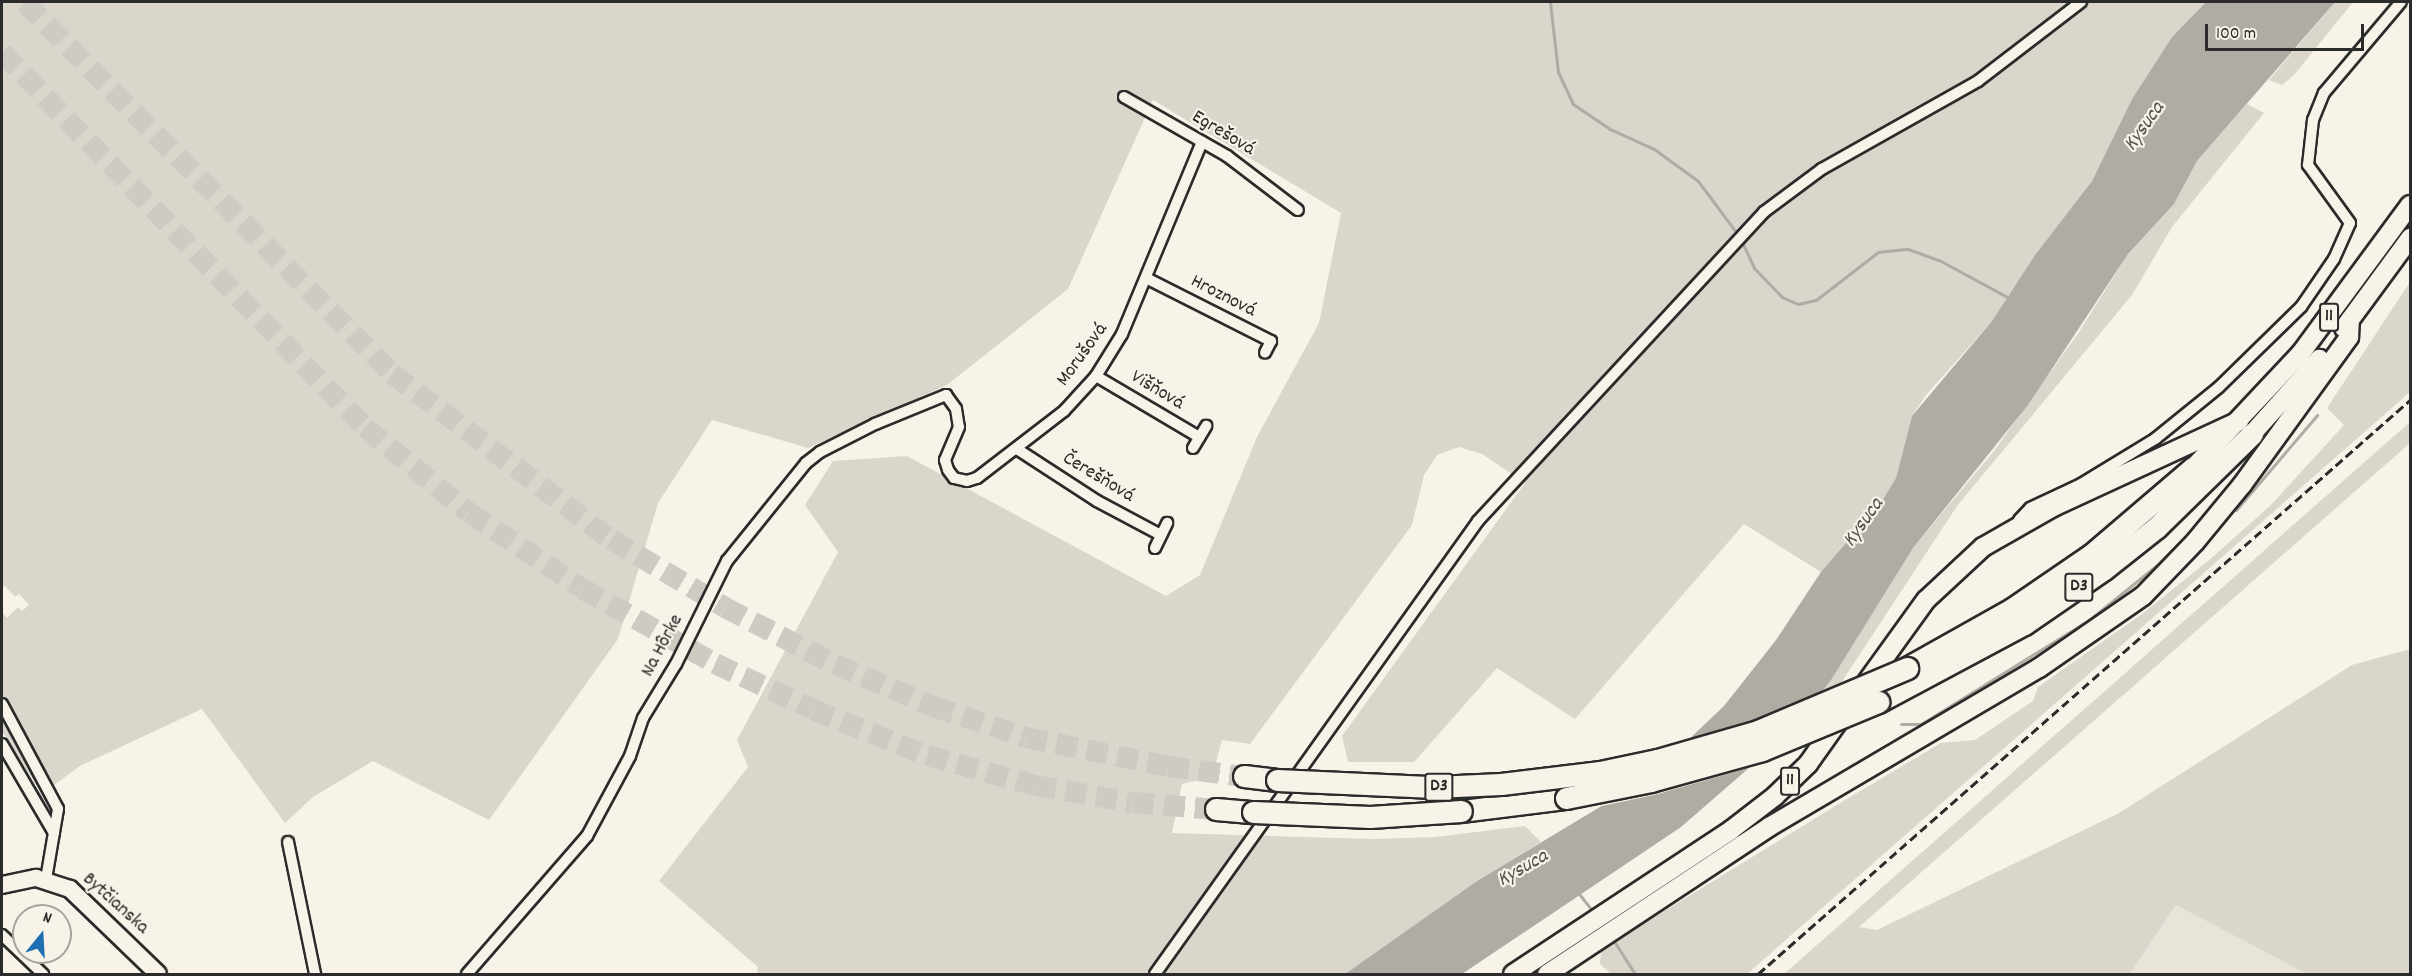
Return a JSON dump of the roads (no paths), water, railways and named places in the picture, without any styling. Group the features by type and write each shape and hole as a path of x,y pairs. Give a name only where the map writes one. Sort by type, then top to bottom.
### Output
{"highway":[{"name":"D3","path":"1216,808 1252,812 1370,817 1498,808 1593,794 1762,750 1878,702 2024,624 2104,569 2157,527 2245,428"},
{"name":"D3","path":"1244,776 1353,786 1444,787 1600,772 1657,760 1758,731 1907,668 2012,609 2091,555 2194,467"}],"main road":[{"name":"11","path":"2245,428 2410,205"},
{"name":"11","path":"1547,975 1769,827 2039,668 2143,596 2242,485 2349,337 2350,320 2410,238"},
{"name":"D3","path":"2194,467 2245,428 2350,320"},
{"path":"2013,527 2245,428"},
{"name":"11","path":"1513,975 1731,830 1775,796 1827,740 1926,600 1971,556 2013,527"},
{"path":"2,885 26,879 45,879"},
{"name":"Bytčianska","path":"45,879 86,901 158,975"}],"street":[{"path":"1155,975 1478,521 1745,233 1797,185 1978,81 2081,2"},
{"path":"2013,527 2030,508 2081,484 2155,439 2219,387 2301,307 2334,259 2350,223 2308,165 2309,135 2324,93 2401,2"},
{"name":"Egrešová","path":"1124,97 1253,174 1298,210"},
{"name":"Morušová","path":"946,395 956,409 959,427 945,460 954,478 967,481 977,478 1064,411 1096,376 1122,334 1148,279 1202,142"},
{"name":"Hroznová","path":"1148,279 1271,341 1265,353"},
{"name":"Višňová","path":"1096,376 1199,437"},
{"name":"Na Hôrke","path":"467,975 587,837 630,756 643,718 676,664 727,561 792,479 819,452 946,395"},
{"path":"1193,448 1206,426"},
{"name":"Čerešňová","path":"1017,449 1097,501 1161,535"},
{"path":"1155,548 1167,523"},
{"path":"2,704 58,809 45,879"},
{"path":"2,744 54,833"},
{"path":"288,842 315,975"},
{"path":"2,935 43,975"}],"water":[{"name":"Kysuca","path":"2206,2 2335,2 2197,161 2174,204 2128,254 2028,405 1913,548 1831,680 1788,734 1681,827 1462,974 1345,974 1477,881 1648,778 1724,706 1776,640 1821,572 1882,501 1896,478 1912,416 1992,321 2035,255 2092,181 2132,99 2172,37"}],"waterway":[{"path":"1550,2 1558,72 1573,104 1610,129 1654,149 1698,181 1739,236"},
{"path":"1742,242 1754,268 1782,297 1798,304 1816,300 1878,252 1908,249 1939,260 2009,298"},
{"path":"2236,510 2317,415"},
{"path":"1901,724 1921,724 2089,620 2157,565 2197,526"},
{"path":"1580,895 1594,913"},
{"path":"1612,938 1635,974"}],"tunnel":[{"path":"25,2 392,373 611,539 725,607 835,664 933,706 1026,737 1168,766 1244,776"},
{"path":"2,52 365,427 469,512 582,588 715,663 813,709 927,755 1035,785 1133,802 1216,809"}],"railway":[{"path":"1758,974 2410,400"}]}
